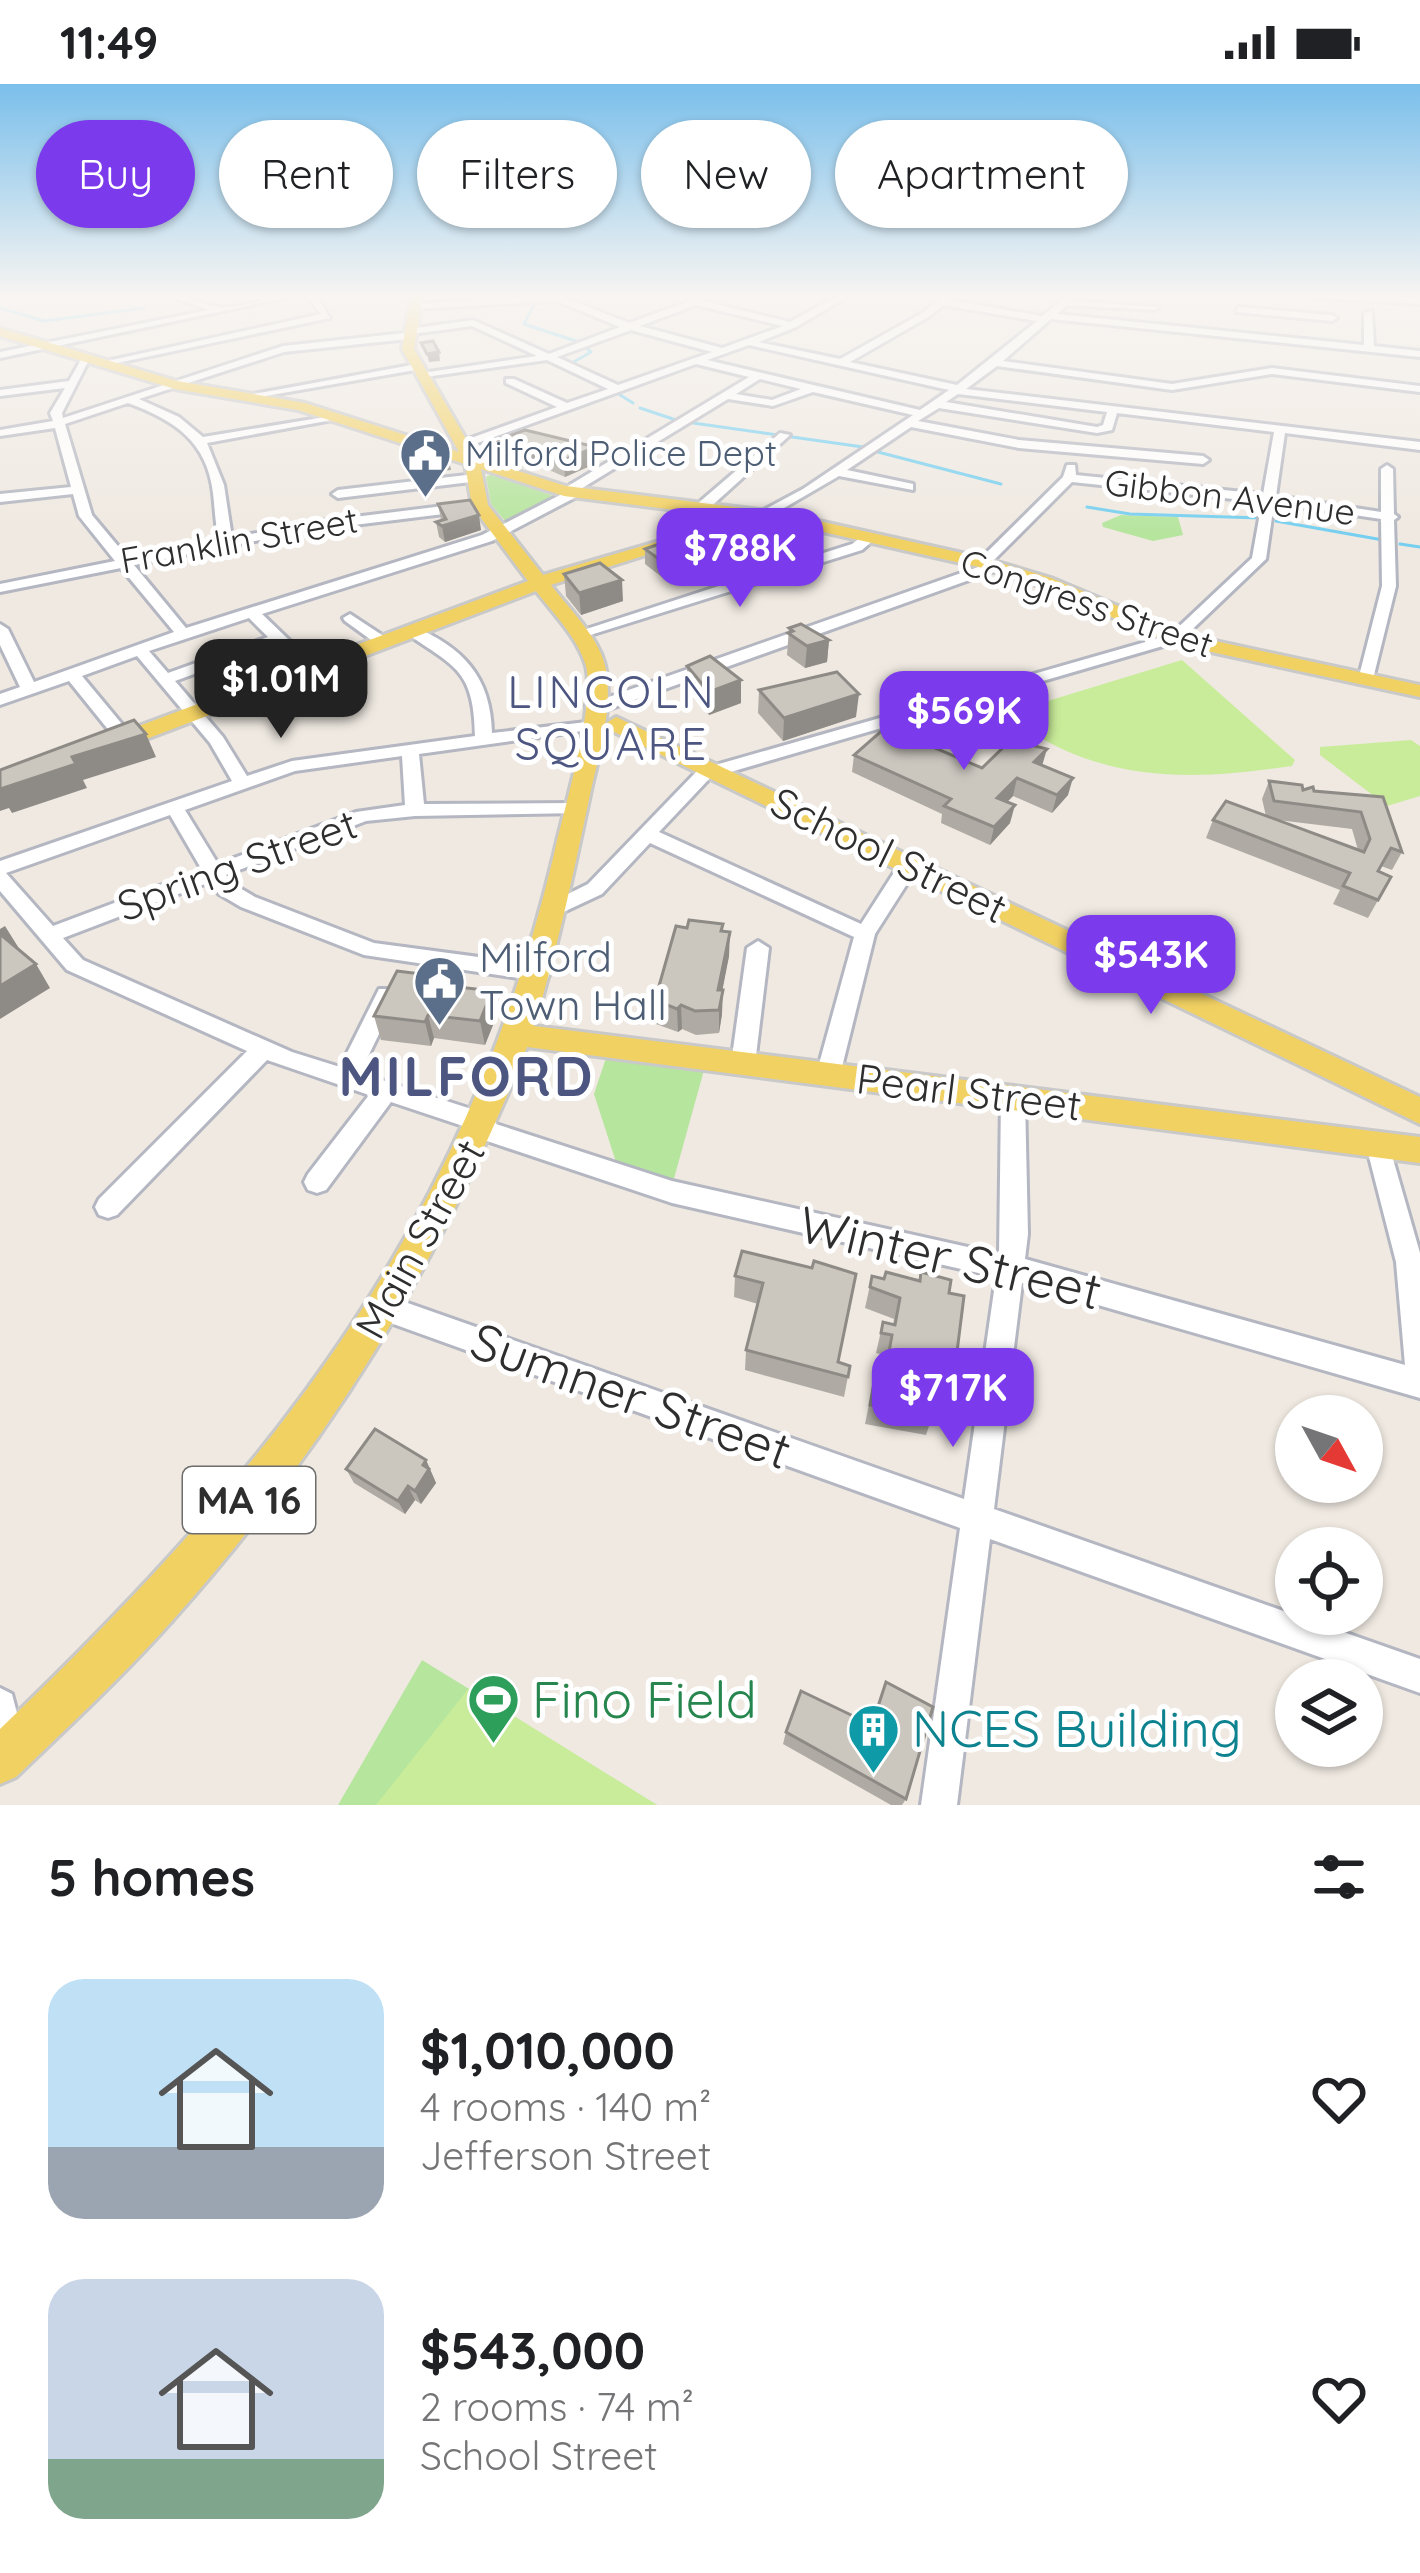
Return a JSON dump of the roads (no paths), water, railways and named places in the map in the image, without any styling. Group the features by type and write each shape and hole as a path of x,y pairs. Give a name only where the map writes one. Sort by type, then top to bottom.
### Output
{"main road":[{"name":"Congress Street","path":"141,374 337,418 473,470 571,492 765,515 990,564 1175,638 1420,691"},
{"name":"Main Street","path":"4,1757 141,1623 217,1539 305,1428 385,1308 482,1126 539,973 562,881 592,707 594,660 480,506 473,470 422,374"},
{"path":"83,755 540,583 765,515"},
{"path":"592,707 616,714"},
{"name":"School Street","path":"592,707 655,730 682,755"},
{"name":"School Street","path":"616,714 714,771 1420,1111"},
{"name":"Pearl Street","path":"518,1035 1420,1150"}],"street":[{"path":"76,374 56,412 75,490 86,516 183,634"},
{"path":"0,434 58,424 207,374"},
{"path":"283,374 298,384"},
{"path":"242,397 298,384 389,374"},
{"path":"586,374 618,389"},
{"path":"461,445 658,374"},
{"path":"751,374 922,414"},
{"path":"890,374 957,390 1420,446"},
{"path":"765,515 838,472 979,374"},
{"path":"1078,374 1172,387 1251,374"},
{"path":"1299,374 1420,389"},
{"path":"0,700 183,634 500,532 758,376"},
{"path":"510,381 567,407"},
{"path":"0,393 70,384"},
{"path":"724,395 770,403 813,388"},
{"path":"128,399 182,419 200,442 218,482 219,521 226,542"},
{"path":"937,404 1097,430 1108,428 1114,409"},
{"path":"200,442 337,418"},
{"path":"908,423 1074,450 1203,460"},
{"path":"557,908 589,894 693,782 714,771 1175,638 1257,562 1272,499 1280,429"},
{"path":"700,508 784,435"},
{"path":"616,714 990,564 1069,478 1074,450"},
{"path":"1366,680 1389,586 1387,469"},
{"path":"338,494 473,470"},
{"path":"838,472 909,488"},
{"name":"Gibbon Avenue","path":"1069,478 1272,499 1390,517"},
{"path":"0,498 75,490"},
{"name":"Franklin Street","path":"0,588 121,560 359,518 480,506"},
{"path":"579,634 857,547 869,537"},
{"path":"676,542 736,585"},
{"path":"250,612 310,669"},
{"path":"350,618 383,642"},
{"path":"0,629 31,690"},
{"path":"412,631 476,677 484,706 484,740"},
{"path":"164,680 278,638"},
{"path":"140,650 194,713 242,783"},
{"path":"73,675 125,739"},
{"path":"0,868 297,765 484,740 592,707"},
{"path":"410,750 415,810"},
{"path":"174,807 226,889 248,902 370,950 539,973"},
{"name":"Spring Street","path":"47,936 354,819 415,810 574,809"},
{"path":"645,833 865,934"},
{"path":"828,1075 865,934 909,865"},
{"path":"562,881 592,882 607,876"},
{"name":"Winter Street","path":"0,878 76,965 263,1050 384,1094 688,1196 1010,1268 1420,1384"},
{"path":"743,1064 758,948"},
{"path":"345,1080 407,955"},
{"path":"108,1207 263,1050"},
{"path":"317,1182 384,1094"},
{"path":"939,1805 1010,1268 1016,1207 1013,1098"},
{"path":"1378,1145 1409,1262 1420,1375"},
{"name":"Sumner Street","path":"385,1308 1420,1676"},
{"path":"0,1706 4,1757"}],"waterway":[{"path":"617,393 633,403"},
{"path":"640,408 676,420"},
{"path":"686,422 863,447"},
{"path":"878,452 1001,484"},
{"path":"1087,507 1130,514 1261,518"},
{"path":"1276,521 1383,540"},
{"path":"1400,544 1420,547"}],"place":[{"name":"Milford Police Dept","path":"426,499"},
{"name":"Milford Town Hall","path":"440,1027"},
{"name":"Fino Field","path":"493,1746"},
{"name":"NCES Building","path":"873,1775"}],"district":[{"name":"LINCOLN SQUARE","path":"612,718"},
{"name":"MILFORD","path":"467,1077"}]}
